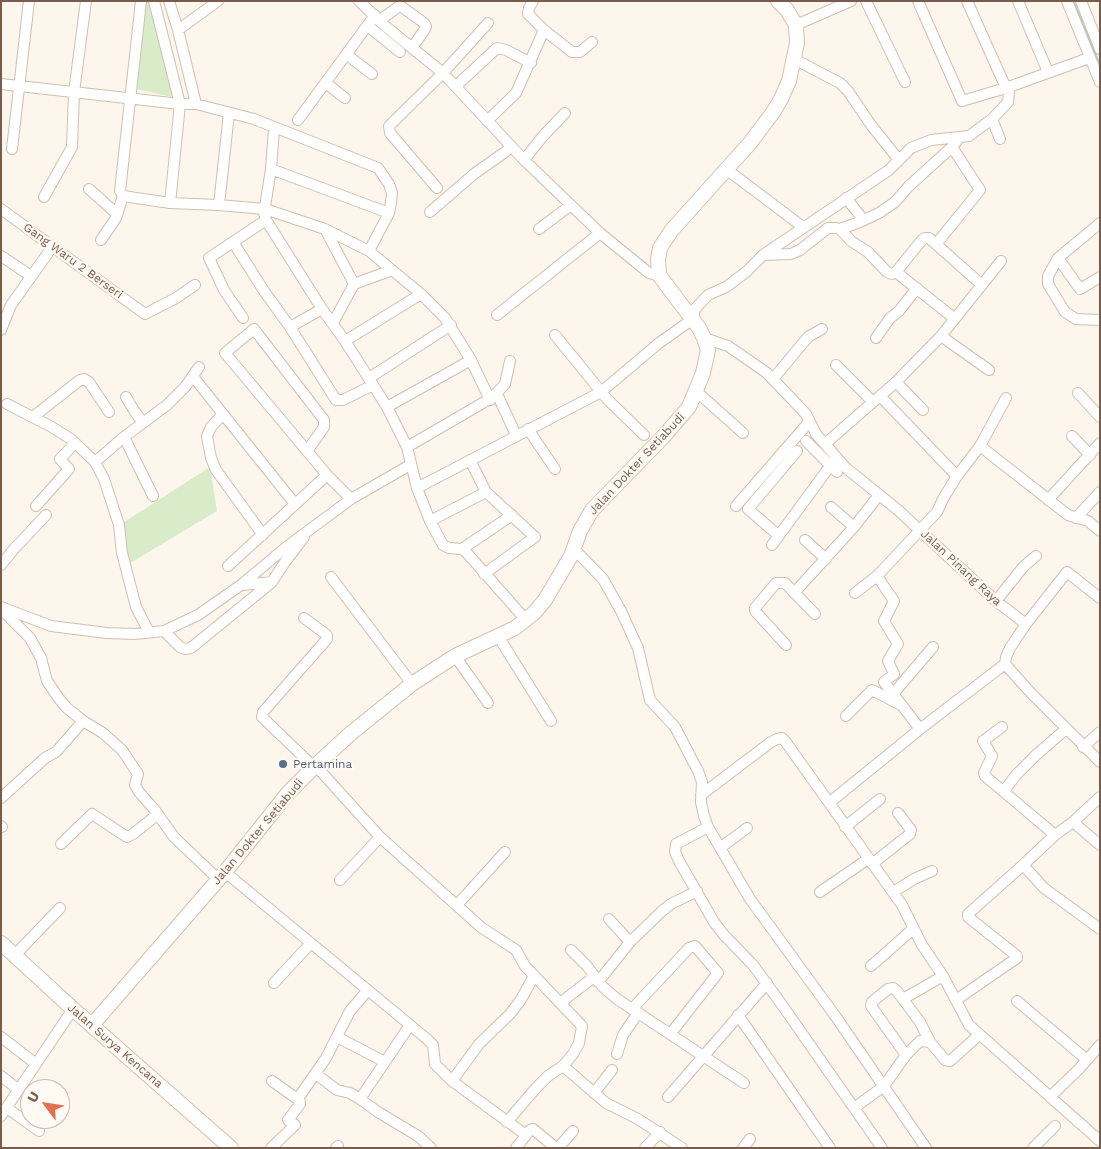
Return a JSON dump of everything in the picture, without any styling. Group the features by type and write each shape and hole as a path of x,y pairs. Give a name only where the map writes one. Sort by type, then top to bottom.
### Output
{"main road":[{"path":"659,276 658,259 664,241 674,227 750,143 774,111 785,92 798,44 796,25 787,10 778,1"},
{"name":"Jalan Dokter Setiabudi","path":"92,1025 221,876 288,793 350,734 412,684 454,656 498,636 526,620 545,600 576,551 580,531 592,510 673,426 689,407 696,392 707,359 708,350 704,338 692,319 659,276"},
{"name":"Jalan Surya Kencana","path":"1,944 225,1146"}],"street":[{"path":"12,149 29,1"},
{"path":"44,197 72,147 74,92 86,1"},
{"path":"101,240 117,214 123,196 120,191 141,1"},
{"path":"154,1 180,104 170,203"},
{"path":"169,1 196,104"},
{"path":"178,30 218,1"},
{"path":"359,1 443,73 524,160 600,233 649,273 659,276"},
{"path":"533,1 528,8 528,14 544,30 576,53 592,42"},
{"path":"796,25 851,1"},
{"path":"866,1 905,82"},
{"path":"918,1 961,101 1006,88 1089,58"},
{"path":"417,488 601,392 659,343 692,319 695,309 708,295 726,287 746,272 763,255 889,170 911,148 931,140 969,136 992,119 1008,102 1009,91 967,1"},
{"path":"1018,1 1048,72"},
{"path":"1067,1 1100,82"},
{"path":"1081,1 1100,49"},
{"path":"298,120 368,26 377,18 398,7 424,24 426,26 425,29 412,48"},
{"path":"437,188 388,129 443,73 488,23"},
{"path":"368,26 400,52"},
{"path":"487,121 516,93 544,30"},
{"path":"456,86 498,48 531,62"},
{"path":"347,54 372,74"},
{"path":"794,59 840,83 899,160"},
{"path":"326,83 345,98"},
{"path":"1,84 180,104 196,104 254,119 378,168 389,184 392,193 389,213 369,251"},
{"path":"219,205 229,113"},
{"path":"524,160 565,113"},
{"path":"992,119 1000,139"},
{"path":"274,128 271,169 265,209 266,220 322,310 333,322 387,408 407,448 417,488 430,521 443,545 449,548 462,549 466,552 526,620"},
{"path":"840,230 880,212 895,202 960,137"},
{"path":"430,212 474,174 512,147"},
{"path":"937,243 980,190 952,147"},
{"path":"271,169 389,213"},
{"path":"726,169 803,227"},
{"path":"90,189 117,214"},
{"path":"123,196 170,203 265,209 325,229 369,251 421,294 451,325 516,436"},
{"path":"846,198 862,218 860,222"},
{"path":"539,229 571,205"},
{"name":"Gang Waru 2 Berseri","path":"1,209 145,314 196,285"},
{"path":"243,318 224,290 209,258 266,220"},
{"path":"1100,223 1058,258 1048,276 1048,284 1065,312 1076,319 1100,320"},
{"path":"763,255 791,254 800,250 828,228 836,228 868,252 887,272 892,274 896,272 922,240 929,238 982,284"},
{"path":"325,229 354,284"},
{"path":"497,315 600,233"},
{"path":"233,242 336,400 343,400 451,325"},
{"path":"1,330 11,305 54,246"},
{"path":"1,256 31,276"},
{"path":"1058,258 1077,288 1082,289 1098,280"},
{"path":"825,444 877,400 941,336 1001,261"},
{"path":"333,322 354,284 392,270"},
{"path":"896,272 955,319"},
{"path":"876,338 890,318 899,311 917,288"},
{"path":"345,341 421,294"},
{"path":"290,327 322,310"},
{"path":"773,379 808,337 822,328"},
{"path":"308,451 324,427 324,420 254,329 225,353 327,475 351,500"},
{"path":"555,335 607,400 644,435"},
{"path":"941,336 989,370"},
{"name":"Jalan Pinang Raya","path":"704,338 728,346 749,359 773,379 806,414 809,422 825,444 834,465 879,495 921,530 996,601 1026,624"},
{"path":"387,408 471,360"},
{"path":"407,448 493,397 507,379 508,363 510,361"},
{"path":"836,365 877,400 957,476"},
{"path":"94,462 167,405 185,387 198,367"},
{"path":"33,417 80,380 84,379 89,382 109,412"},
{"path":"195,379 295,504"},
{"path":"896,382 923,410"},
{"path":"696,392 743,433"},
{"path":"1078,393 1100,417"},
{"path":"126,397 143,423"},
{"path":"855,593 877,576 937,512 957,476 980,446 1006,398"},
{"path":"8,404 50,426 75,442 94,462 104,479 119,525 122,553 136,607 149,632"},
{"path":"223,414 211,427 207,436 211,458 216,470 263,534"},
{"path":"736,506 809,422"},
{"path":"528,429 555,469"},
{"path":"1072,436 1090,454"},
{"path":"124,437 152,496"},
{"path":"772,545 834,465 806,441"},
{"path":"36,506 69,469 60,459 75,442"},
{"path":"1048,500 1100,444"},
{"path":"980,446 1068,515 1088,521 1100,531"},
{"path":"779,536 748,509 797,451"},
{"path":"470,460 486,492 535,537 484,574"},
{"path":"1,608 51,626 107,633 135,634 164,631 198,615 241,585 307,532 351,500 410,465"},
{"path":"228,566 327,475"},
{"path":"430,521 486,492"},
{"path":"1076,518 1100,492"},
{"path":"794,592 826,559 879,495"},
{"path":"831,507 854,527"},
{"path":"1,565 46,515"},
{"path":"462,549 512,515"},
{"path":"164,631 186,649 191,648 272,582 284,562 307,532"},
{"path":"805,540 826,559"},
{"path":"576,551 602,578 621,611 638,648 650,700 675,728 702,782 702,808 708,827 720,848 750,899 798,963 926,1148"},
{"path":"996,601 1024,566 1036,556"},
{"path":"829,802 1005,664 1010,648 1066,572 1099,596"},
{"path":"877,576 894,601 884,621 898,644 888,661 894,674 884,682 920,729"},
{"path":"331,577 412,684"},
{"path":"241,585 272,582"},
{"path":"786,645 756,613 755,608 776,583 785,583 815,614"},
{"path":"1,608 30,638 41,658 45,674 54,692 67,708 83,721 103,732 122,750 138,774 135,787 158,814 174,838 410,1024 434,1045 435,1064 452,1081 507,1122 530,1132 557,1148 573,1131"},
{"path":"304,618 327,635 327,639 264,712 262,717 315,767 380,837 482,928 516,950 525,966 582,1026 579,1043 573,1054 563,1066 548,1076 536,1088 507,1122"},
{"path":"176,642 179,634 178,626"},
{"path":"498,636 551,721"},
{"path":"894,694 934,647"},
{"path":"454,656 488,703"},
{"path":"1005,664 1083,747 1100,762"},
{"path":"846,716 872,690 904,707"},
{"path":"1,798 46,758 56,752 83,721"},
{"path":"1002,727 984,739 983,744 992,756 984,773 985,776 1055,835"},
{"path":"1004,791 1016,775 1066,729"},
{"path":"1083,747 1100,732"},
{"path":"701,795 771,742 782,738 893,892 969,1025 1100,1141"},
{"path":"956,1000 1017,958 1017,956 967,915 1100,797"},
{"path":"845,827 880,799"},
{"path":"820,892 910,834 911,830 898,813"},
{"path":"61,844 92,814 127,837 158,814"},
{"path":"1073,822 1100,845"},
{"path":"708,827 675,846 675,852 679,861 724,935 753,965 882,1148"},
{"path":"720,848 747,828"},
{"path":"340,880 380,837"},
{"path":"457,905 505,852"},
{"path":"1023,865 1044,888 1100,929"},
{"path":"893,892 932,871"},
{"path":"560,1003 596,979 662,911 671,904 697,891"},
{"path":"14,956 60,908"},
{"path":"609,919 630,942"},
{"path":"871,966 913,928"},
{"path":"274,983 310,944"},
{"path":"617,1054 623,1035 635,1011 689,948 695,946 718,973 671,1033"},
{"path":"571,950 587,966 596,979 635,1011 744,1083"},
{"path":"452,1081 479,1044 515,1007 534,976"},
{"path":"903,999 942,976"},
{"path":"668,1097 766,983"},
{"path":"906,1055 870,1005 891,988 896,990 903,999 920,1022 930,1042 945,1060 950,1061 979,1034"},
{"path":"298,1097 316,1074 350,1010 368,990"},
{"path":"1017,1001 1086,1059"},
{"path":"39,1131 4,1112 73,1009"},
{"path":"738,1016 830,1148"},
{"path":"360,1099 410,1024"},
{"path":"1,1037 36,1064"},
{"path":"337,1037 385,1062"},
{"path":"854,1108 884,1086 906,1055 920,1041 930,1042"},
{"path":"1050,1096 1079,1069 1100,1045"},
{"path":"563,1066 616,1109 638,1119 682,1148"},
{"path":"594,1093 612,1070"},
{"path":"316,1074 338,1090 350,1093 418,1136 431,1148"},
{"path":"1,1076 19,1090"},
{"path":"272,1081 296,1098 298,1097"},
{"path":"271,1148 295,1125 288,1120 300,1104 298,1097"},
{"path":"1033,1148 1054,1126"},
{"path":"516,1148 530,1132"},
{"path":"645,1148 660,1132"},
{"path":"743,1148 750,1139"}],"green space":[{"path":"143,1 148,1 152,9 172,97 135,89"},
{"path":"210,467 217,511 127,565 121,524"}],"waterway":[{"path":"1073,1 1100,65"}],"place":[{"name":"Pertamina","path":"283,764"}]}
